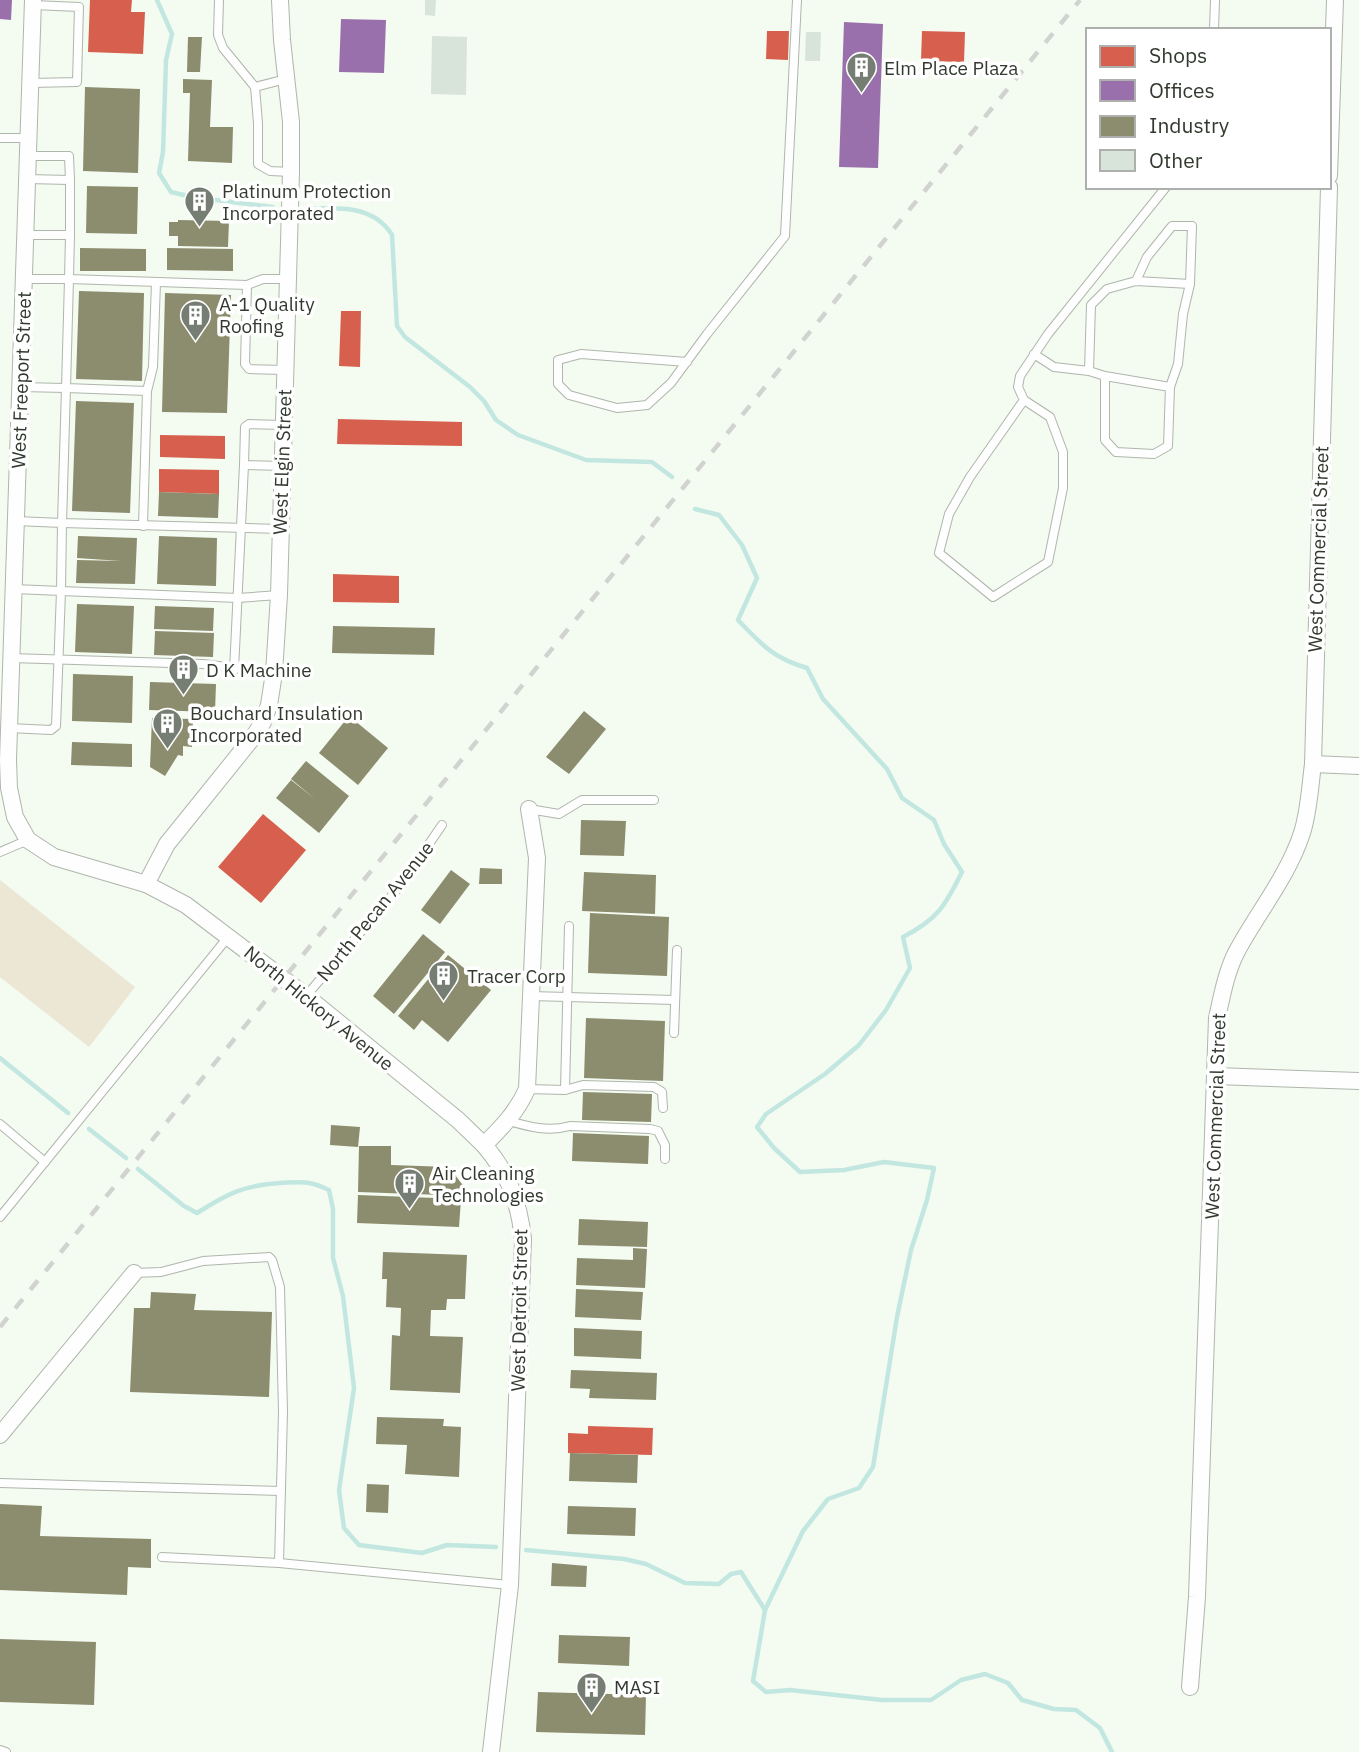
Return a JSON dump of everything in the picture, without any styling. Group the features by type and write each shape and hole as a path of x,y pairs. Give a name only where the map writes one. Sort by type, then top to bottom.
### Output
{"street":[{"name":"West Elgin Street","path":"146,884 167,844 263,722 273,689 279,595 291,172 291,122 281,0"},
{"path":"1331,95 1335,0"},
{"name":"West Freeport Street","path":"28,840 15,817 9,788 9,728 33,2"},
{"name":"West Commercial Street","path":"1191,1687 1197,1598 1217,1018 1224,985 1236,954 1287,868 1302,834 1313,764 1329,189"},
{"path":"1313,764 1359,766"},
{"path":"484,1145 509,1121 527,1089 537,858 529,809"},
{"path":"28,840 54,857 146,884"},
{"name":"North Hickory Avenue","path":"146,884 186,905 229,936 458,1120 484,1145"},
{"path":"1216,1076 1359,1082"},
{"name":"West Detroit Street","path":"484,1145 497,1160 511,1184 523,1239 510,1585 491,1752"},
{"path":"0,1435 134,1273"}],"lane":[{"path":"219,0 218,35 223,48 255,87 258,164 270,172 291,172"},
{"path":"687,362 581,355 558,360 558,384 569,395 617,408 647,405 671,383 785,236 797,0"},
{"path":"1214,28 1215,0"},
{"path":"30,83 77,82 79,7 33,2"},
{"path":"255,87 286,79"},
{"path":"0,138 28,138"},
{"path":"9,728 51,730 56,726 61,591 70,235 69,156 28,156"},
{"path":"27,179 70,180"},
{"path":"1024,400 970,477 949,514 939,553 993,597 1048,562 1063,488 1063,452 1050,417 1024,400 1018,387 1020,376 1034,354 1164,189"},
{"path":"1105,376 1105,440 1116,452 1154,454 1168,446 1170,387 1178,364 1183,314 1190,284 1192,226 1172,226 1147,257 1136,281"},
{"path":"26,235 70,235"},
{"path":"24,279 247,285 263,279 286,279"},
{"path":"1089,371 1091,305 1107,289 1136,281 1190,284"},
{"path":"143,526 147,391 153,367 156,282"},
{"path":"247,285 245,365 249,369 284,370"},
{"path":"1034,354 1054,367 1170,387"},
{"path":"20,387 147,391"},
{"path":"234,670 245,427 249,424 283,425"},
{"path":"244,465 282,467"},
{"path":"16,521 280,529"},
{"path":"15,589 238,598 279,595"},
{"path":"11,658 202,664 274,673"},
{"path":"529,809 559,814 582,800 654,800"},
{"name":"North Pecan Avenue","path":"306,996 400,886 442,825"},
{"path":"0,852 28,840"},
{"path":"565,1090 569,926"},
{"path":"0,1217 229,936"},
{"path":"674,1033 677,950"},
{"path":"531,996 675,1000"},
{"path":"527,1089 565,1090 583,1085 654,1087 662,1092 663,1108"},
{"path":"509,1121 545,1129 570,1126 650,1129 658,1131 665,1146 664,1158"},
{"path":"0,1124 45,1162"},
{"path":"134,1273 161,1272 203,1261 238,1257 269,1257 272,1260 280,1287 283,1412 279,1563"},
{"path":"0,1483 281,1491"},
{"path":"162,1558 279,1563 510,1585"},
{"path":"0,1750 6,1752"}],"shaded area":[{"path":"0,880 135,987 89,1047 0,977"}],"building: Shops":[{"path":"90,0 132,0 131,12 145,12 143,54 88,52"},
{"path":"767,31 789,31 788,60 766,59"},
{"path":"922,31 965,32 964,62 921,61"},
{"path":"341,311 361,311 360,367 339,366"},
{"path":"338,419 462,422 462,446 337,444"},
{"path":"160,435 225,436 225,459 160,457"},
{"path":"159,469 219,470 219,494 159,492"},
{"path":"333,574 399,576 399,603 333,602"},
{"path":"263,814 306,850 261,903 218,867"},
{"path":"588,1426 653,1428 652,1455 568,1453 568,1433 588,1434"}],"building: Offices":[{"path":"0,0 12,0 11,20 0,19"},
{"path":"341,19 386,20 384,73 339,72"},
{"name":"Elm Place Plaza","path":"844,22 883,24 878,168 839,167"}],"building: Industry":[{"path":"188,37 202,37 200,72 187,72"},
{"path":"183,79 212,80 210,127 233,127 232,163 188,161 190,93 183,93"},
{"path":"85,87 140,89 138,173 83,171"},
{"path":"87,186 138,187 137,234 86,233"},
{"name":"Platinum Protection Incorporated","path":"229,221 228,247 178,246 178,236 169,236 169,222"},
{"path":"80,248 146,249 146,271 80,271"},
{"path":"167,248 233,249 233,271 167,270"},
{"path":"79,291 144,293 142,381 76,379"},
{"name":"A-1 Quality Roofing","path":"165,293 231,295 227,413 162,412"},
{"path":"76,401 134,403 130,513 72,511"},
{"path":"159,492 219,494 218,518 158,516"},
{"path":"78,536 137,538 135,584 76,583 77,560 121,561 77,558"},
{"path":"159,536 217,538 216,586 157,584"},
{"path":"77,604 134,606 132,654 75,652"},
{"path":"155,606 214,608 213,631 154,629"},
{"path":"333,626 435,628 434,655 332,653"},
{"path":"155,631 214,633 213,657 154,655"},
{"path":"73,674 133,676 132,723 72,721"},
{"name":"D K Machine","path":"150,682 216,684 215,712 149,710"},
{"path":"584,711 606,729 569,774 546,757"},
{"path":"349,716 388,748 358,785 319,753"},
{"name":"Bouchard Insulation Incorporated","path":"152,718 193,719 192,747 183,746 183,756 178,755 165,776 150,767"},
{"path":"72,742 132,744 132,767 71,765"},
{"path":"306,761 349,796 319,833 276,798 291,780 315,799 291,779"},
{"path":"581,820 626,821 624,856 580,855"},
{"path":"480,868 502,869 502,884 479,884"},
{"path":"451,870 470,884 440,924 421,910"},
{"path":"584,872 656,875 655,914 582,911"},
{"path":"590,913 669,917 667,976 588,973"},
{"path":"423,934 445,952 394,1014 373,996"},
{"name":"Tracer Corp","path":"448,955 491,990 448,1042 422,1020 414,1030 398,1016"},
{"path":"586,1018 665,1021 663,1081 584,1078"},
{"path":"583,1092 652,1094 651,1122 582,1120"},
{"path":"331,1125 360,1127 358,1147 330,1145"},
{"path":"573,1133 649,1136 648,1164 572,1161"},
{"path":"359,1146 391,1146 391,1165 449,1167 471,1196 358,1192"},
{"name":"Air Cleaning Technologies","path":"358,1195 461,1199 459,1227 357,1223"},
{"path":"579,1219 648,1222 647,1247 578,1245"},
{"path":"633,1248 647,1249 645,1288 576,1285 577,1258 633,1260"},
{"path":"383,1252 467,1255 465,1299 447,1299 446,1310 431,1310 430,1336 463,1337 460,1393 390,1390 392,1335 400,1336 401,1308 386,1307 387,1279 382,1279"},
{"path":"576,1289 643,1292 641,1320 575,1317"},
{"path":"151,1292 196,1294 194,1310 272,1312 269,1397 130,1392 134,1308 150,1308"},
{"path":"574,1328 642,1331 641,1359 574,1356"},
{"path":"571,1370 657,1373 656,1400 589,1398 590,1389 570,1388"},
{"path":"377,1417 444,1419 443,1426 461,1427 459,1477 405,1474 407,1445 376,1444"},
{"path":"570,1453 638,1455 637,1483 569,1481"},
{"path":"367,1484 389,1485 388,1513 366,1512"},
{"path":"0,1504 42,1506 40,1536 151,1539 151,1568 128,1567 127,1595 0,1590"},
{"path":"568,1506 636,1508 635,1536 567,1534"},
{"path":"552,1563 587,1566 586,1587 551,1586"},
{"path":"559,1635 630,1637 629,1666 558,1663"},
{"path":"0,1639 96,1642 94,1705 0,1702"},
{"name":"MASI","path":"538,1692 646,1695 645,1735 536,1732"}],"building: Other":[{"path":"425,0 436,0 435,16 425,15"},
{"path":"806,32 821,32 820,61 805,61"},
{"path":"432,36 467,37 466,95 431,94"}],"waterway":[{"path":"157,0 172,34 166,60 163,152 159,173 171,192 273,207"},
{"path":"306,209 354,210 365,213 384,225 392,235 397,326 405,337 470,387 484,401 496,420 518,435 586,460 652,462 672,477"},
{"path":"695,509 719,515 742,545 757,578 738,620 769,650 785,660 807,668 823,699 887,769 902,798 934,820 944,844 962,872 951,894 933,917 903,937 910,968 886,1010 859,1045 825,1074 766,1114 757,1127 774,1148 800,1172 844,1170 884,1162 934,1168 911,1250 897,1317 873,1467 859,1488 828,1499 803,1531 765,1610 753,1681 766,1692 790,1690 882,1700 931,1700 961,1680 985,1674 1008,1683 1022,1700 1054,1709 1076,1710 1100,1728 1112,1752"},
{"path":"0,1058 68,1113"},
{"path":"89,1129 126,1158"},
{"path":"138,1169 184,1206 197,1213 227,1196 256,1186 305,1182 329,1190 333,1209 333,1258 343,1296 354,1388 339,1490 344,1528 359,1545 422,1553 447,1545 496,1547"},
{"path":"526,1550 624,1559 646,1564 685,1583 719,1584 731,1574 741,1572 765,1610"}],"railway":[{"path":"0,1327 1080,0"}],"place":[{"name":"Elm Place Plaza","path":"861,95"},
{"name":"Platinum Protection Incorporated","path":"199,229"},
{"name":"A-1 Quality Roofing","path":"196,342"},
{"name":"D K Machine","path":"183,697"},
{"name":"Bouchard Insulation Incorporated","path":"167,751"},
{"name":"Tracer Corp","path":"444,1003"},
{"name":"Air Cleaning Technologies","path":"409,1211"},
{"name":"MASI","path":"591,1714"}]}
